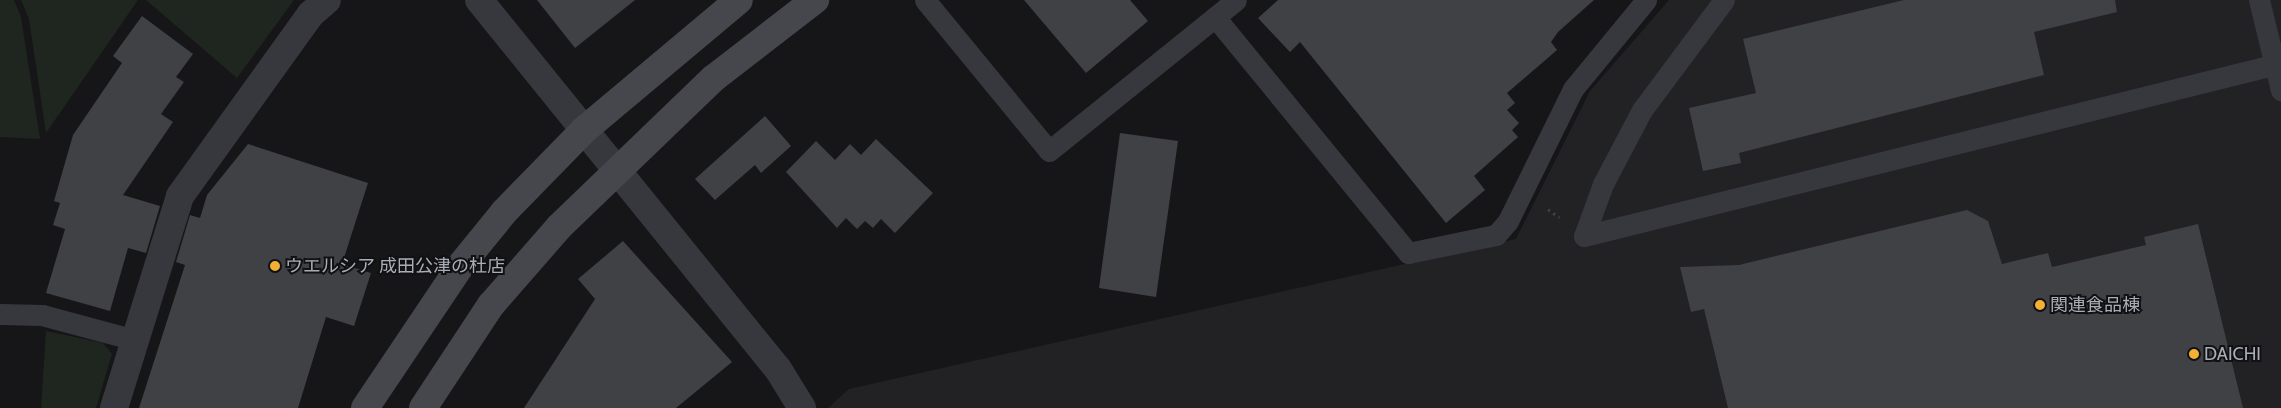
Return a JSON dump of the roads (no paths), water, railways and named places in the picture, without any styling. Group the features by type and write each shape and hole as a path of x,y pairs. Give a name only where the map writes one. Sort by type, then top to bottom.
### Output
{"street":[{"path":"114,408 180,196 311,14 327,0"},
{"path":"479,0 614,169 778,369 802,408"},
{"path":"365,408 461,266 504,212 584,130 739,0"},
{"path":"423,408 491,304 614,169 714,78 815,0"}],"lane":[{"path":"925,0 1049,152 1236,0"},
{"path":"1215,17 1408,253 1496,235 1522,193 1573,89 1646,0"},
{"path":"1724,0 1642,110 1603,184 1584,236 2278,64"},
{"path":"2259,0 2278,64 2281,90"},
{"path":"0,314 42,315 135,340"}],"place":[{"name":"ウエルシア 成田公津の杜店","path":"275,266"},
{"name":"関連食品棟","path":"2040,305"},
{"name":"DAICHI","path":"2194,354"}]}
